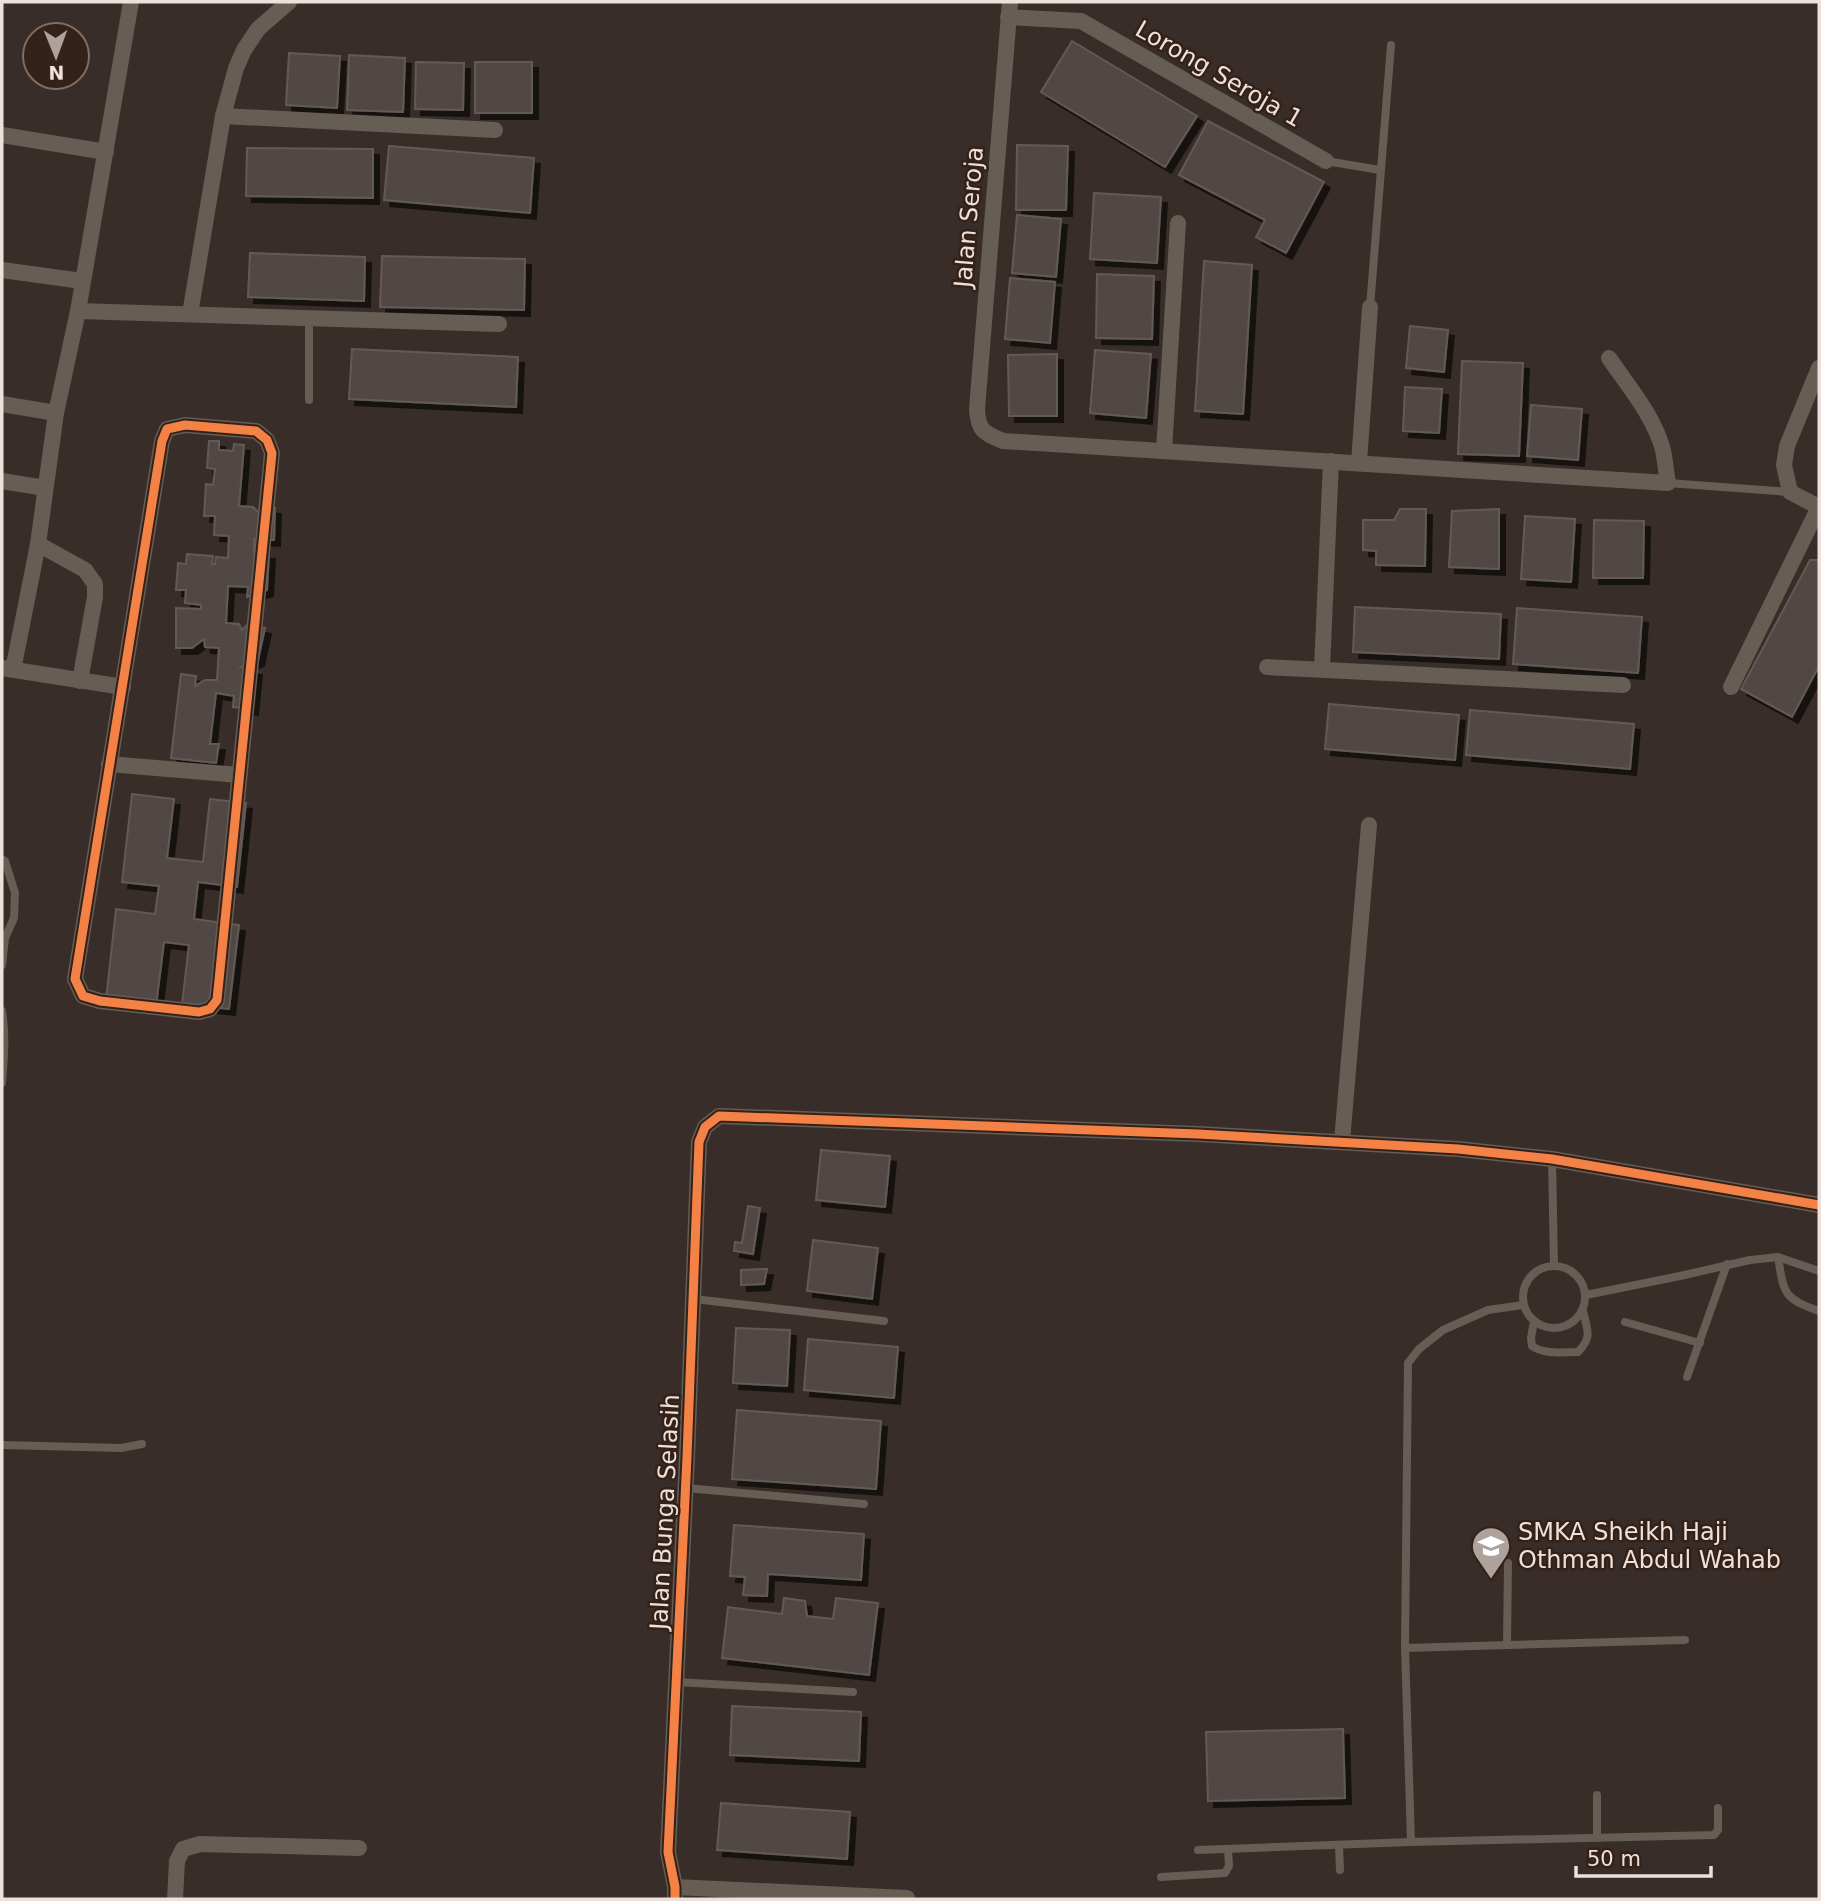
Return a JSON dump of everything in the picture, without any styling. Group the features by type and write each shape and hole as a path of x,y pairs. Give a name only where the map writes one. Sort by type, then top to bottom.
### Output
{"street":[{"path":"123,687 7,669 38,544 56,413 78,311 131,2"},
{"path":"190,314 223,116 236,68 258,29 289,2"},
{"name":"Lorong Seroja 1","path":"1009,9 1081,21 1326,161"},
{"name":"Jalan Seroja","path":"1009,9 976,409 978,423 986,434 1003,441 1164,451"},
{"path":"223,116 495,130"},
{"path":"2,135 106,152"},
{"path":"1178,223 1164,451 1668,483 1656,432 1609,358"},
{"path":"2,270 82,281"},
{"path":"1359,463 1370,307"},
{"path":"78,311 499,324"},
{"path":"1731,687 1819,507 1790,492 1784,465 1787,446 1819,368"},
{"path":"2,404 56,413"},
{"path":"185,425 256,431 267,440 272,453 217,1000 210,1009 199,1012 100,1002 83,996 75,979 109,764 162,441 167,429 185,425"},
{"path":"1322,669 1331,461"},
{"path":"2,481 46,488"},
{"path":"38,544 85,570 95,584 96,597 80,681"},
{"path":"1267,667 1623,685"},
{"path":"109,764 239,775"},
{"path":"1369,825 1342,1141 1552,1159 1819,1206"},
{"name":"Jalan Bunga Selasih","path":"675,1893 668,1852 699,1143 705,1127 719,1116 1198,1133 1342,1141"},
{"path":"175,1899 177,1861 183,1849 200,1844 359,1848"},
{"path":"675,1893 907,1898"}],"lane":[{"path":"1370,307 1391,45"},
{"path":"1326,161 1380,170"},
{"path":"309,319 309,400"},
{"path":"1668,483 1790,492"},
{"path":"2,859 15,893 13,918 5,938 2,965"},
{"path":"2,1011 5,1054 2,1083"},
{"path":"1552,1159 1554,1265"},
{"path":"1586,1294 1749,1260 1778,1257 1819,1271"},
{"path":"1778,1257 1784,1289 1790,1299 1819,1311"},
{"path":"1534,1321 1532,1346 1538,1350 1578,1352 1589,1336 1583,1311 1586,1294 1581,1280 1570,1269 1554,1265 1540,1269 1529,1278 1523,1291 1523,1305 1534,1321 1551,1329 1570,1325 1583,1311"},
{"path":"1687,1377 1727,1265"},
{"path":"694,1299 884,1321"},
{"path":"1411,1842 1405,1648 1408,1363 1419,1349 1443,1330 1488,1310 1523,1305"},
{"path":"1625,1322 1700,1343"},
{"path":"2,1445 121,1448 142,1444"},
{"path":"686,1488 863,1504"},
{"path":"1507,1645 1508,1563"},
{"path":"1405,1648 1685,1640"},
{"path":"677,1682 853,1692"},
{"path":"1597,1795 1597,1838"},
{"path":"1198,1850 1714,1835 1718,1830 1718,1808"},
{"path":"1339,1846 1340,1870"},
{"path":"1161,1877 1225,1873 1228,1866 1228,1849"}],"building":[{"path":"1072,41 1197,116 1165,167 1041,92"},
{"path":"289,53 340,56 337,108 286,105"},
{"path":"349,55 405,58 403,112 347,110"},
{"path":"416,62 464,63 463,110 415,109"},
{"path":"475,62 532,62 532,113 475,113"},
{"path":"1208,121 1324,182 1286,253 1256,237 1265,220 1179,175"},
{"path":"1017,145 1068,146 1066,210 1016,210"},
{"path":"389,146 534,158 530,213 384,200"},
{"path":"247,148 373,149 373,198 246,196"},
{"path":"1094,193 1161,197 1157,263 1090,259"},
{"path":"1017,215 1061,219 1056,277 1012,273"},
{"path":"250,253 365,257 364,301 248,297"},
{"path":"382,256 525,259 524,310 380,307"},
{"path":"1204,261 1252,265 1243,414 1195,411"},
{"path":"1097,274 1154,276 1152,339 1096,338"},
{"path":"1010,278 1055,282 1050,343 1005,339"},
{"path":"1410,326 1448,330 1444,372 1406,368"},
{"path":"352,349 518,357 516,407 349,399"},
{"path":"1095,350 1151,354 1146,418 1090,413"},
{"path":"1057,354 1057,416 1009,416 1008,355"},
{"path":"1462,361 1523,363 1519,456 1458,454"},
{"path":"1405,387 1442,389 1439,433 1403,431"},
{"path":"1531,405 1582,409 1578,460 1527,456"},
{"path":"209,441 219,441 219,450 233,451 234,444 244,445 239,506 253,507 260,514 261,507 275,508 274,540 254,539 254,553 269,553 267,590 247,597 248,587 228,586 226,623 239,624 242,630 248,624 265,628 258,660 241,667 256,669 252,709 233,707 234,696 216,693 210,744 219,744 216,763 171,758 181,674 196,676 195,686 205,680 217,680 219,648 205,647 204,639 192,648 176,648 176,608 201,609 201,605 185,603 186,590 176,590 178,563 186,564 187,554 213,556 212,564 215,564 216,557 228,558 229,536 214,535 215,516 204,516 206,484 213,485 215,469 207,468"},
{"path":"1400,509 1426,509 1425,566 1376,565 1376,551 1363,550 1363,520 1394,520"},
{"path":"1499,509 1499,569 1449,567 1452,511"},
{"path":"1525,516 1575,519 1571,582 1521,579"},
{"path":"1594,520 1644,521 1643,578 1593,578"},
{"path":"1810,560 1819,560 1819,666 1792,717 1741,689"},
{"path":"1355,607 1501,614 1499,659 1353,652"},
{"path":"1517,608 1642,617 1638,673 1513,664"},
{"path":"1329,704 1459,715 1455,760 1325,749"},
{"path":"1470,710 1634,724 1630,769 1466,755"},
{"path":"132,794 174,799 167,858 203,862 210,799 246,803 237,887 198,882 194,919 239,925 229,1009 182,1004 189,945 164,942 156,1006 106,1000 116,909 155,914 159,886 122,882"},
{"path":"821,1150 890,1156 885,1207 816,1200"},
{"path":"748,1206 760,1208 753,1254 734,1251 735,1242 742,1243"},
{"path":"813,1240 878,1248 872,1299 807,1291"},
{"path":"767,1269 764,1284 741,1285 741,1270"},
{"path":"736,1328 790,1330 787,1386 733,1383"},
{"path":"808,1339 898,1347 894,1398 804,1390"},
{"path":"737,1410 881,1421 876,1489 732,1479"},
{"path":"734,1525 864,1534 861,1580 768,1574 767,1596 743,1595 745,1577 730,1576"},
{"path":"784,1598 805,1601 807,1616 833,1619 836,1598 878,1603 869,1675 722,1658 728,1607 782,1614"},
{"path":"732,1706 861,1712 859,1761 730,1755"},
{"path":"1343,1729 1345,1798 1208,1801 1206,1732"},
{"path":"721,1803 850,1812 847,1859 717,1850"}],"cycle path":[{"path":"185,425 256,431 267,440 272,453 217,1000 210,1009 199,1012 100,1001 83,996 75,979 162,441 167,429 185,425"},
{"path":"675,1899 668,1852 699,1142 705,1127 719,1116 1198,1134 1458,1149 1552,1159 1819,1205"}],"place":[{"name":"SMKA Sheikh Haji Othman Abdul Wahab","path":"1491,1580"}]}
